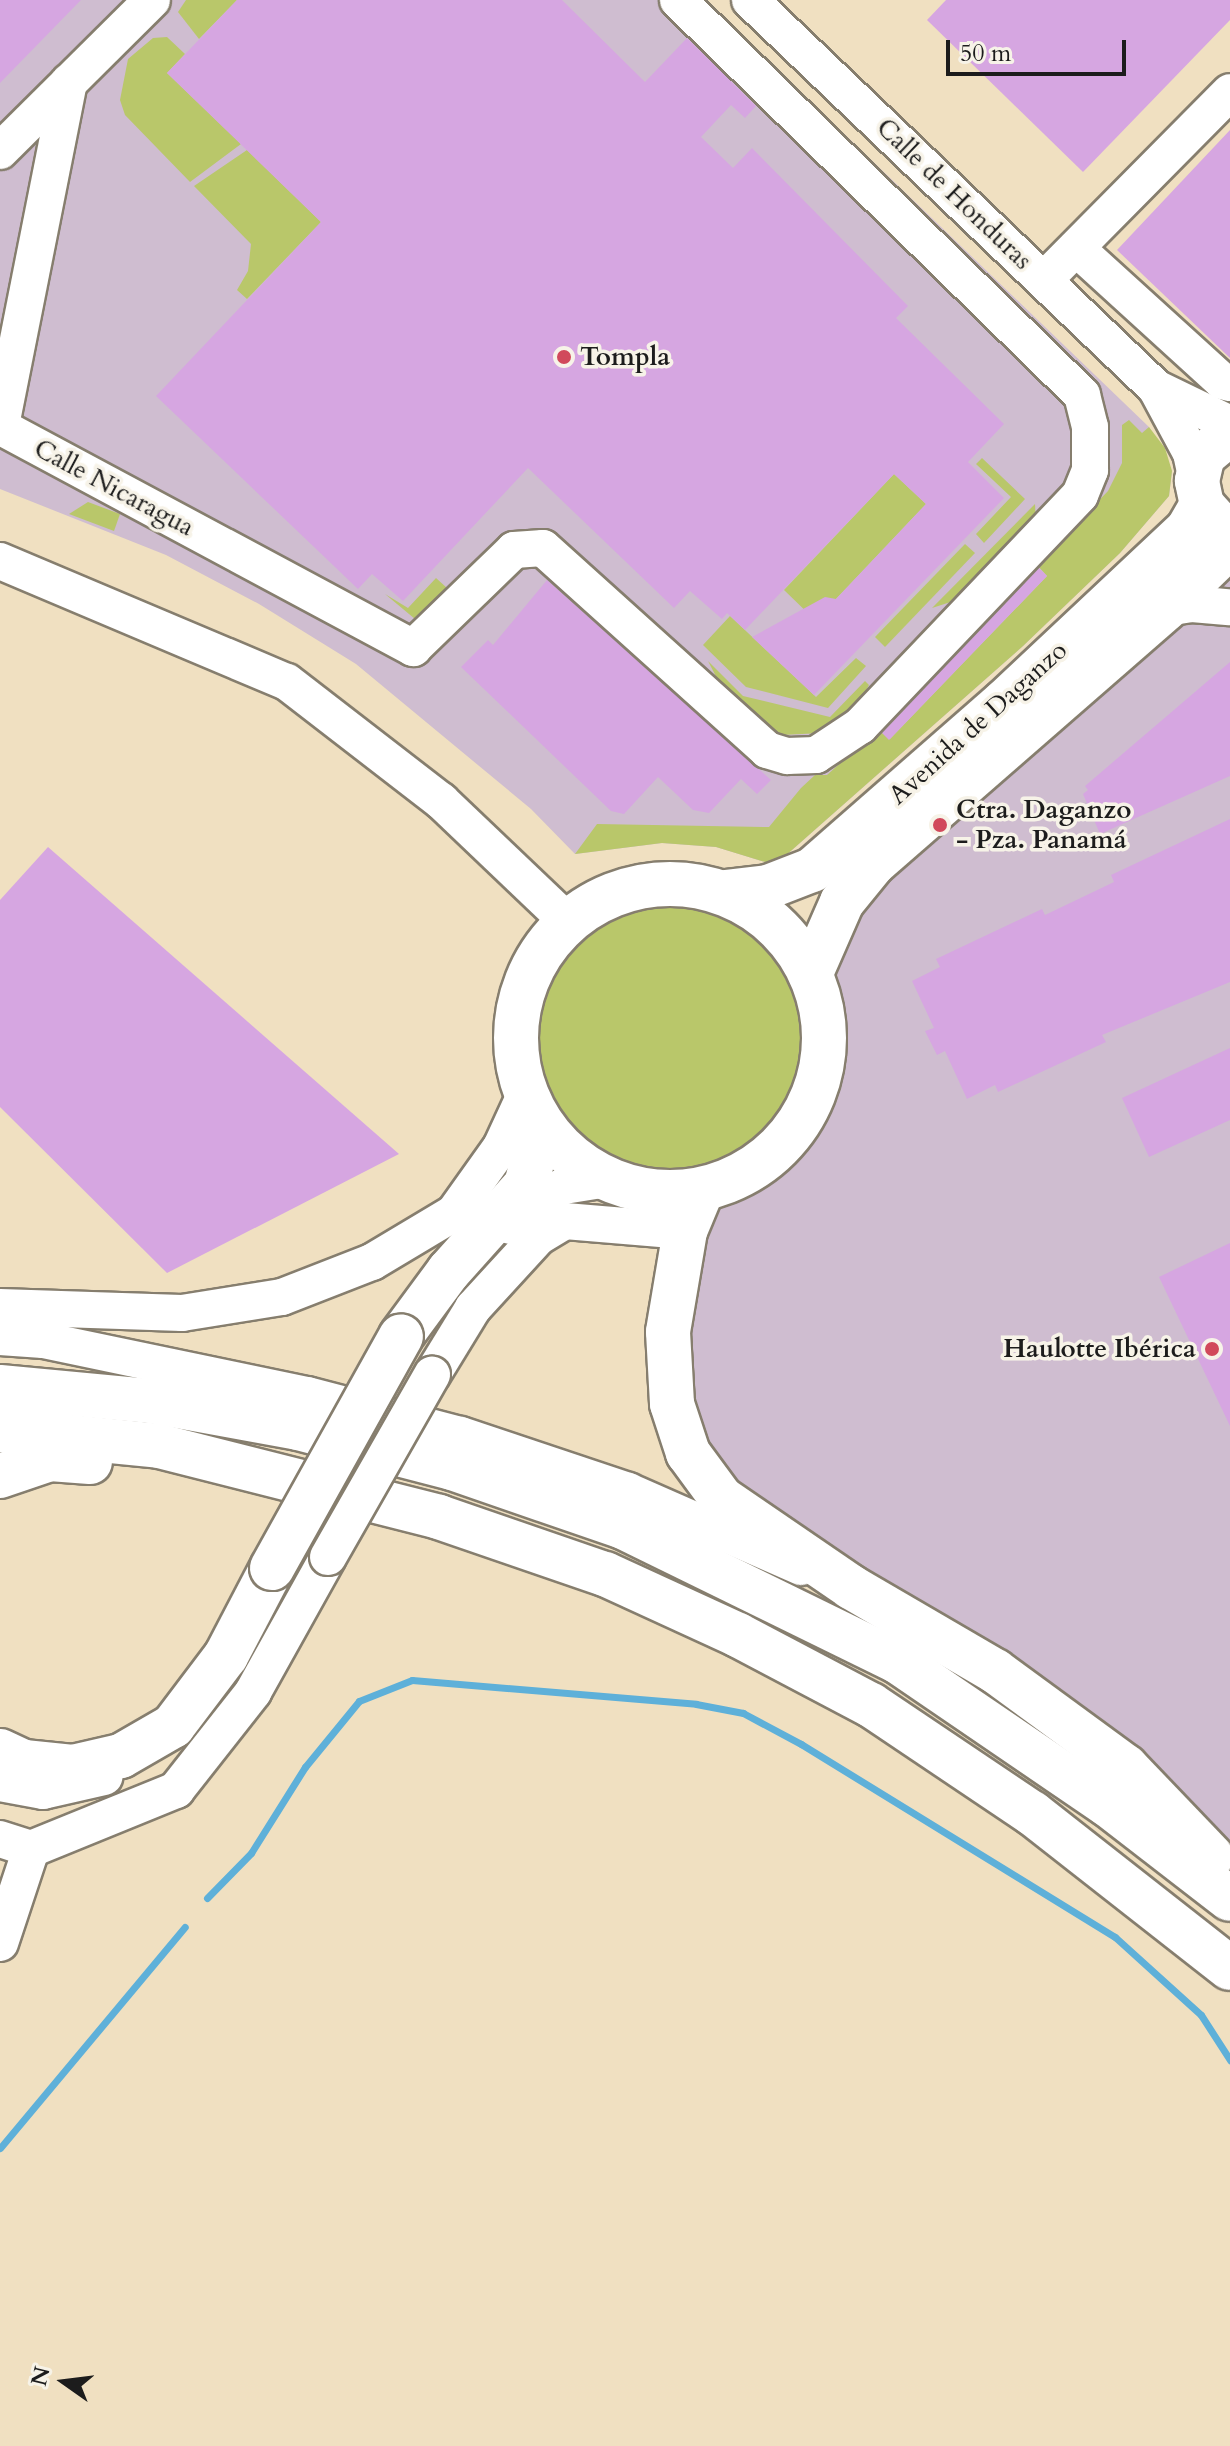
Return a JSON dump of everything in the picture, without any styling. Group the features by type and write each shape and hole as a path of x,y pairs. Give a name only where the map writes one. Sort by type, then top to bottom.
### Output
{"main road":[{"name":"Avenida de Daganzo","path":"725,892 768,887 812,870 1004,702 1210,505 1203,456 1230,433"},
{"name":"Avenida de Daganzo","path":"811,973 842,902 873,864 1166,608 1230,546"},
{"path":"0,1751 24,1762 73,1767 121,1756 173,1726 226,1656 280,1572 407,1340 449,1271 526,1185 534,1109 516,1047 520,1001 538,958 568,922 603,898 643,885 684,883 725,892 761,911 790,939 811,973 824,1018 823,1064 808,1108 782,1145 745,1173 702,1190 638,1190 582,1166 534,1109"},
{"path":"702,1190 685,1231 668,1332 672,1404 688,1453 721,1498 851,1587 995,1671 1126,1767 1230,1877"},
{"path":"0,1387 151,1401 298,1428 452,1468 623,1527 897,1661 1107,1804 1230,1899"},
{"path":"0,1430 159,1446 484,1532 605,1574 738,1635 871,1705 1032,1813 1230,1968"},
{"path":"0,1476 50,1459 279,1478"}],"street":[{"path":"0,151 152,0"},
{"name":"Calle Nicaragua","path":"69,82 1,427 413,648 514,550 543,548 767,750 787,756 816,755 871,714 1080,495 1090,470 1090,427 1082,395 678,0"},
{"name":"Calle de Honduras","path":"750,0 1156,388 1191,453 1210,505"},
{"path":"1044,280 1230,92"},
{"path":"1076,248 1222,381 1230,383"},
{"name":"Calle de Honduras","path":"1156,388 1230,424"},
{"path":"0,561 287,682 441,801 568,922"},
{"path":"1166,608 1192,604 1230,607"},
{"path":"0,1307 182,1313 282,1297 372,1262 454,1213 501,1147 534,1109"},
{"path":"407,1340 533,1201 564,1186 607,1179"},
{"path":"0,1943 16,1844 176,1790 253,1692 473,1308 538,1237 565,1221 685,1231"},
{"path":"0,1337 43,1340 307,1395 461,1435 628,1491 851,1587"},
{"path":"0,1783 43,1791 139,1770 203,1720 244,1660 280,1572"}],"shaded area":[{"path":"0,0 705,0 1149,427 1172,471 1169,496 1120,553 1023,646 775,865 716,847 662,843 575,854 531,809 356,664 259,604 166,555 0,489"},
{"path":"1230,546 1230,1877 1126,1767 721,1498 672,1404 702,1190 745,1173 782,1145 808,1108 823,1064 824,1018 811,973 842,902"}],"green space":[{"path":"186,0 237,0 199,39 178,12"},
{"path":"167,37 185,54 167,73 241,144 190,182 125,115 120,100 128,59 153,38"},
{"path":"247,150 321,222 247,299 237,290 248,271 251,244 194,186"},
{"path":"1129,420 1142,433 1149,427 1165,448 1172,471 1169,496 1120,553 1023,646 775,865 716,847 662,843 575,854 597,824 769,827 815,775 827,775 878,729 890,739 1047,576 1037,565 1108,491 1122,463 1122,425"},
{"path":"982,458 1025,499 984,543 976,534 1011,497 976,464"},
{"path":"894,474 926,504 835,600 819,601 816,621 784,590"},
{"path":"88,502 120,514 114,531 69,514"},
{"path":"1035,504 1036,522 963,598 932,608"},
{"path":"965,544 975,553 885,647 875,637"},
{"path":"436,578 447,588 415,619 385,594 408,608"},
{"path":"730,616 816,697 856,658 866,666 828,708 746,687 703,645"},
{"path":"708,661 743,696 830,717 865,681 869,685 853,714 822,733 782,735 762,727 723,690"},
{"path":"670,898 710,904 746,921 767,938 784,959 801,995 807,1035 801,1075 784,1111 767,1132 746,1149 710,1166 670,1172 630,1166 594,1149 573,1132 556,1111 539,1075 533,1035 539,995 556,959 573,938 594,921 630,904"}],"building":[{"path":"0,0 81,0 0,83"},
{"name":"Tompla","path":"237,0 562,0 645,82 687,38 756,106 745,118 731,105 701,137 733,168 752,148 908,306 896,318 1004,424 968,462 1004,498 814,695 752,637 825,597 836,599 926,504 894,474 745,630 727,613 722,619 690,591 674,608 528,468 403,601 372,574 358,589 156,396 321,222 167,73"},
{"path":"946,0 1230,0 1230,20 1083,172 927,20"},
{"path":"1230,130 1230,358 1117,250"},
{"path":"1039,568 1047,576 889,740 882,733"},
{"path":"547,580 771,780 757,794 741,779 709,813 693,810 658,777 624,814 611,811 461,667 488,640 493,645"},
{"path":"1230,662 1230,776 1100,834 1083,794 1088,790 1085,786"},
{"path":"1230,819 1230,982 1102,1035 1106,1042 998,1092 995,1085 967,1099 945,1051 937,1055 925,1031 934,1028 912,981 940,967 936,959 1042,909 1045,915 1114,882 1111,875"},
{"path":"48,847 399,1154 167,1273 0,1107 0,900"},
{"path":"1230,1048 1230,1120 1149,1157 1122,1098"},
{"name":"Haulotte Ibérica","path":"1230,1243 1230,1426 1159,1277"}],"waterway":[{"path":"207,1898 251,1853 305,1767 359,1701 412,1680 696,1704 743,1713 801,1744 1115,1937 1201,2015 1230,2060"},
{"path":"0,2148 185,1927"}],"place":[{"name":"Tompla","path":"564,357"},
{"name":"Ctra. Daganzo - Pza. Panamá","path":"940,825"},
{"name":"Haulotte Ibérica","path":"1212,1349"}]}
